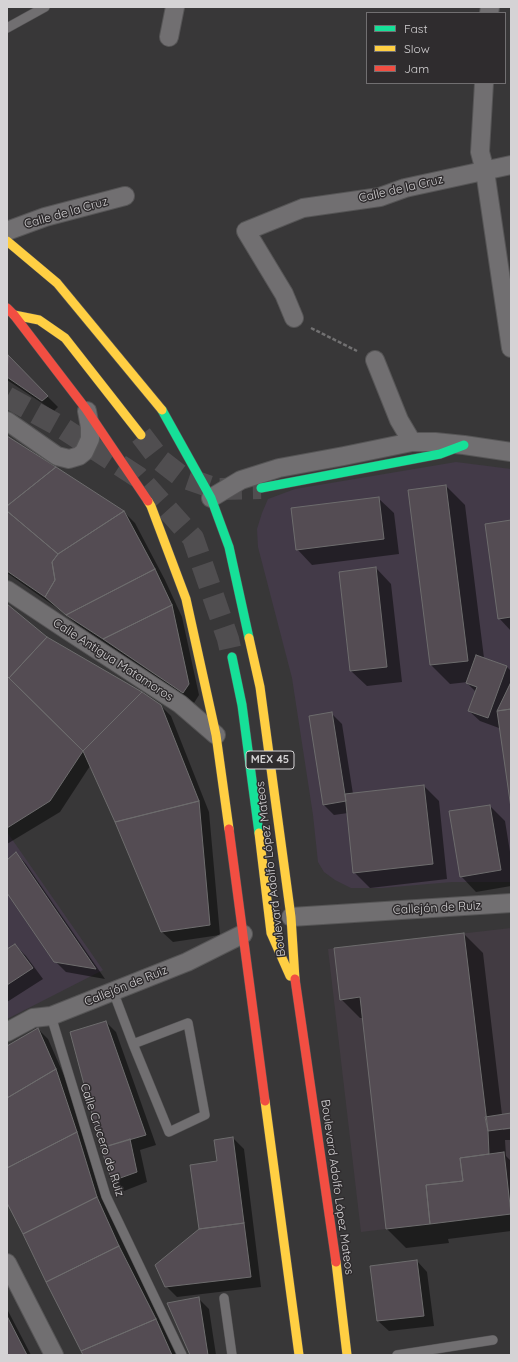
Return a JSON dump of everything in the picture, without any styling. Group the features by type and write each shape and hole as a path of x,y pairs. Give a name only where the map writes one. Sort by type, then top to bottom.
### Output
{"main road":[{"name":"Boulevard Adolfo López Mateos","path":"7,241 57,283 163,412 211,498 229,547 260,687 291,916 296,990 331,1224 347,1355"},
{"path":"7,308 14,315 86,409 151,506 186,599 216,735 299,1355"},
{"path":"14,315 39,320 65,338 141,435"},
{"path":"261,488 440,454 464,445"},
{"path":"232,657 242,705 271,933 296,990"}],"street":[{"path":"169,37 176,7"},
{"path":"484,84 480,152 485,171 511,348"},
{"name":"Calle de la Cruz","path":"294,318 284,294 246,231 303,208 380,197 405,188 511,165"},
{"name":"Calle de la Cruz","path":"7,231 45,217 125,196"},
{"path":"375,360 399,420 412,442"},
{"path":"7,421 57,456 69,460 84,452 90,439 90,427 86,409"},
{"path":"211,498 241,480 279,468 412,442 435,442 511,452"},
{"name":"Calle Antigua Matamoros","path":"7,590 180,704 216,735"},
{"name":"Callejón de Ruiz","path":"291,916 511,903"},
{"name":"Callejón de Ruiz","path":"7,1032 33,1018 51,1016 187,962 243,934"},
{"path":"7,1264 54,1355"}],"lane":[{"path":"7,28 45,7"},
{"path":"113,991 133,1044 169,1132 206,1115 188,1023 133,1044"},
{"name":"Calle Crucero de Ruiz","path":"51,1016 106,1196 182,1355"},
{"path":"224,1298 232,1355"},
{"path":"397,1355 493,1340"}],"path":[{"path":"294,318 375,360"}],"shaded area":[{"path":"456,462 511,469 511,882 452,882 382,888 351,888 335,880 324,872 318,862 313,815 292,678 258,547 257,529 268,499 295,489"},
{"path":"7,832 103,970 7,1019"},
{"path":"511,928 511,1214 361,1232 328,949"}],"building":[{"path":"8,355 48,396 42,401 7,377"},
{"path":"7,436 56,467 7,506"},
{"path":"56,467 124,511 58,554 7,511 7,506"},
{"path":"446,485 468,661 430,665 408,490"},
{"path":"379,497 384,539 296,550 291,508"},
{"path":"7,511 58,554 52,562 55,580 45,597 7,571"},
{"path":"124,511 155,569 66,615 45,597 55,580 52,562 58,554"},
{"path":"511,520 511,617 498,619 485,524"},
{"path":"376,567 387,667 350,671 339,572"},
{"path":"155,569 172,605 103,639 66,615"},
{"path":"7,604 47,637 9,678 7,676"},
{"path":"172,605 189,684 183,693 103,639"},
{"path":"47,637 142,692 83,751 9,678"},
{"path":"476,655 507,666 488,718 468,711 477,687 466,683"},
{"path":"7,676 83,751 50,801 7,828"},
{"path":"511,682 511,709 497,711"},
{"path":"142,692 161,705 199,801 115,822 83,751"},
{"path":"511,709 511,808 497,711"},
{"path":"332,712 346,801 323,805 309,716"},
{"path":"424,785 433,864 353,873 345,794"},
{"path":"199,801 210,925 161,932 115,822"},
{"path":"490,805 501,870 460,877 449,811"},
{"path":"16,852 96,969 54,962 7,893 7,860"},
{"path":"464,933 488,1131 489,1154 460,1158 463,1181 426,1185 430,1224 386,1229 360,997 340,1000 334,948"},
{"path":"15,944 33,968 7,985 7,949"},
{"path":"106,1021 146,1135 101,1148 70,1032"},
{"path":"38,1028 56,1069 7,1098 7,1046"},
{"path":"56,1069 77,1132 7,1168 7,1098"},
{"path":"511,1113 511,1128 488,1131 485,1117"},
{"path":"77,1132 97,1197 23,1234 7,1203 7,1168"},
{"path":"233,1137 244,1223 199,1229 190,1165 217,1161 214,1140"},
{"path":"130,1139 137,1172 112,1181 101,1148"},
{"path":"504,1152 511,1214 430,1224 426,1185 463,1181 460,1158"},
{"path":"97,1197 119,1246 46,1282 23,1234"},
{"path":"244,1223 251,1277 165,1287 155,1265 199,1229"},
{"path":"119,1246 156,1319 81,1351 46,1282"},
{"path":"417,1260 424,1316 377,1321 370,1266"},
{"path":"199,1297 208,1355 190,1355 167,1303"},
{"path":"7,1316 27,1355 7,1355"},
{"path":"156,1319 172,1355 83,1355 81,1351"}],"tunnel":[{"path":"7,397 61,427 138,477 193,538 228,639 232,657"},
{"path":"141,435 160,460 182,477 217,489 261,488"}],"traffic: fast":[{"path":"162,410 211,498 229,547 249,638"},
{"path":"261,488 440,454 464,445"},
{"path":"232,657 242,705 259,833"}],"traffic: slow":[{"path":"7,241 57,283 162,410"},
{"path":"14,315 39,320 65,338 141,435"},
{"path":"148,501 186,599 216,735 229,829"},
{"path":"249,638 260,687 291,917 295,979"},
{"path":"259,833 271,933 290,976"},
{"path":"265,1101 299,1355"},
{"path":"336,1262 347,1355"}],"traffic: jam":[{"path":"7,308 14,315 86,409 148,501"},
{"path":"229,829 265,1101"},
{"path":"295,979 336,1262"}]}
